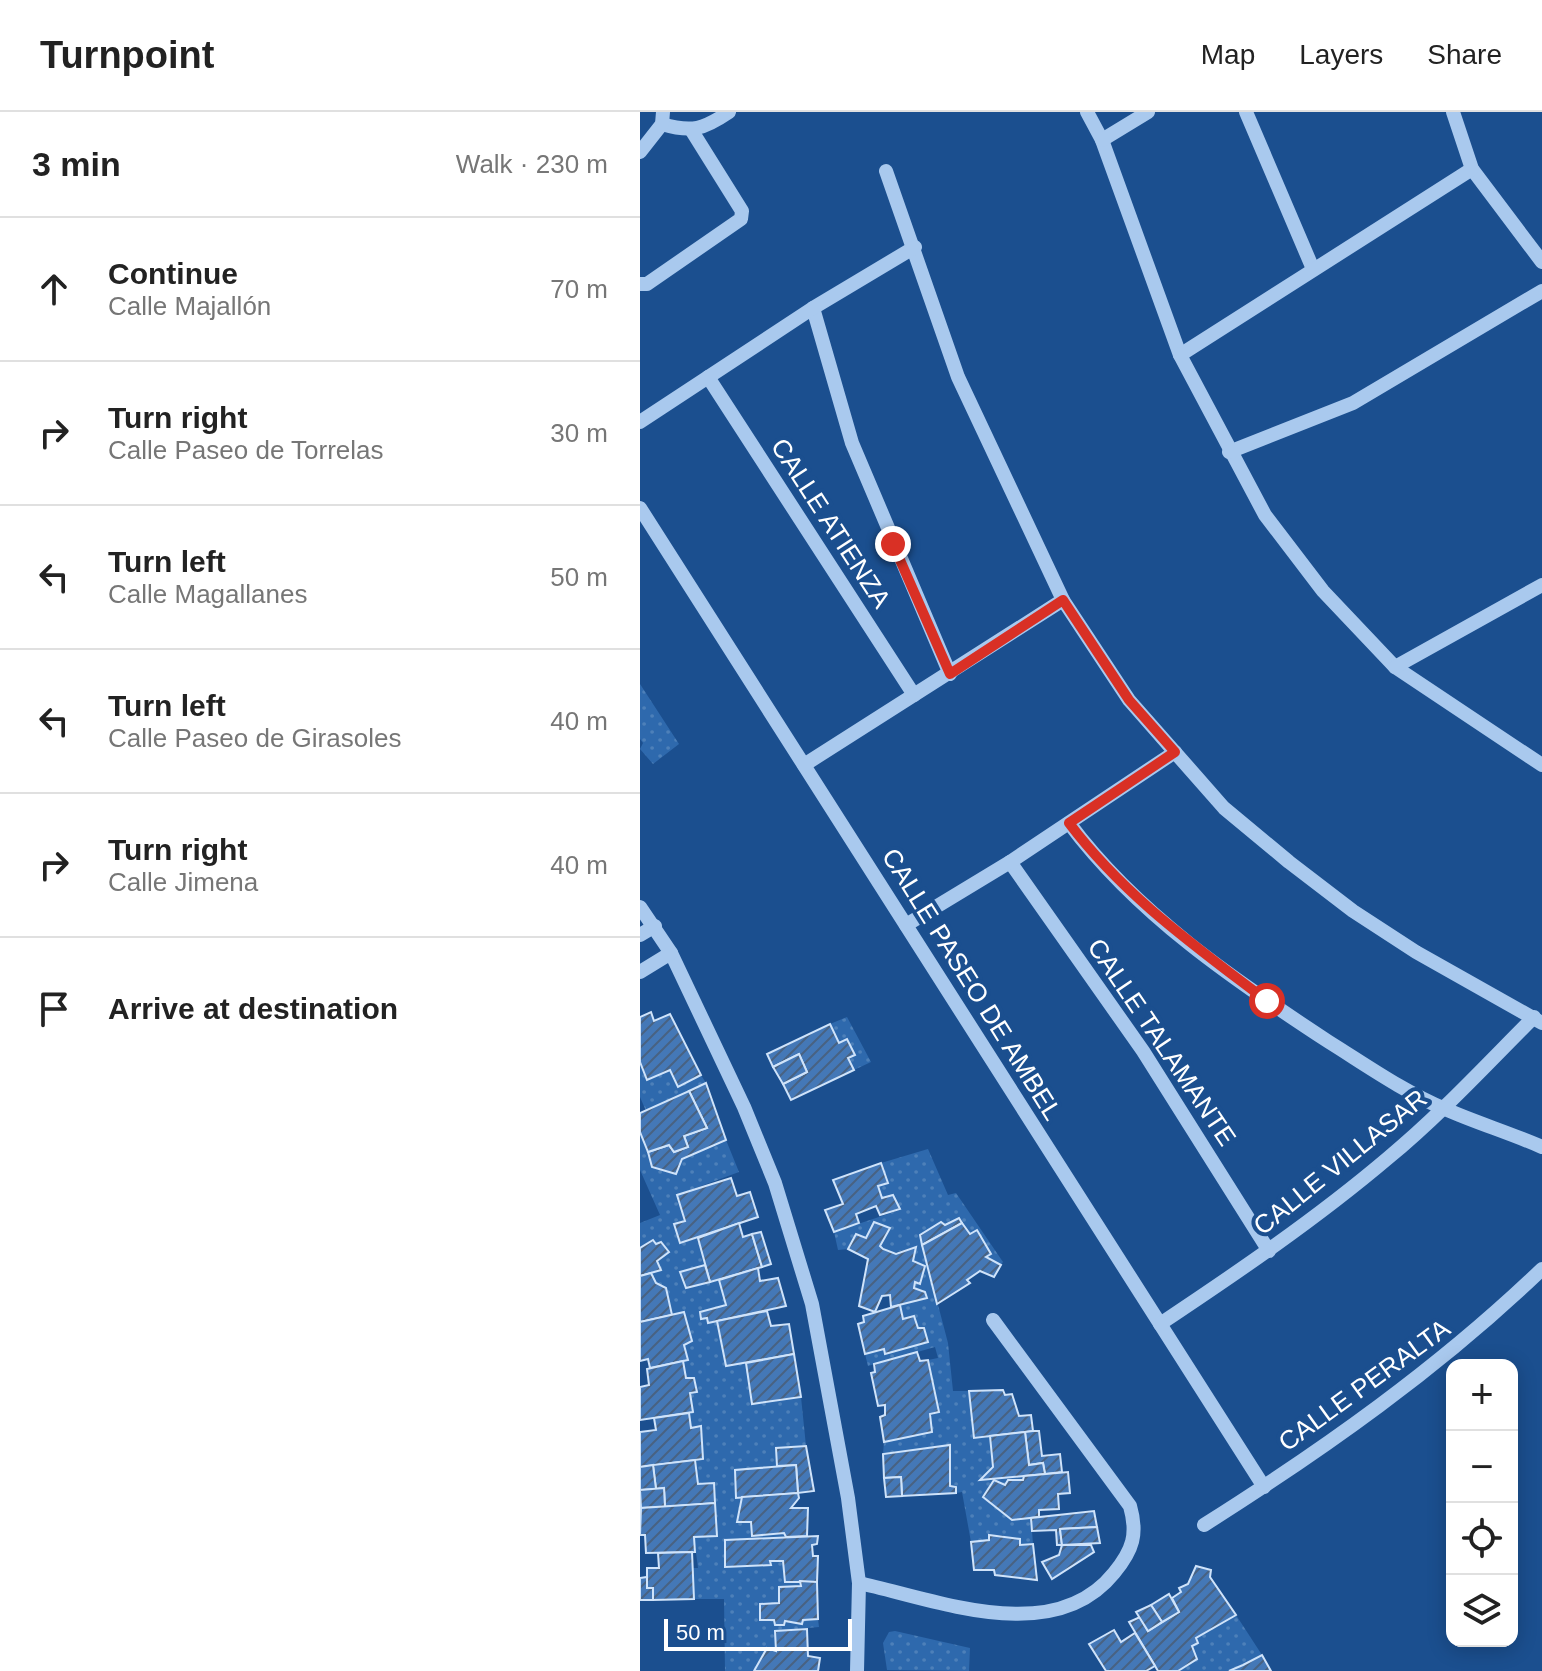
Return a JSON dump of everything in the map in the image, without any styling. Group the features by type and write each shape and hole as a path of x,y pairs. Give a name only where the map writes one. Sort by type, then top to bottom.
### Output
{"street":[{"path":"640,152 662,118 692,131 704,130 729,112"},
{"path":"1087,112 1102,140 1180,355 1265,515 1323,591 1395,667 1542,765"},
{"path":"1102,140 1148,112"},
{"path":"1246,112 1313,269"},
{"path":"1453,112 1472,169 1537,246 1542,262"},
{"path":"640,284 647,284 741,219 742,211 692,131"},
{"path":"1180,355 1472,169"},
{"path":"886,171 958,377 1063,600 1129,700 1224,808 1353,911 1416,952 1538,1020"},
{"path":"640,422 813,308 915,247"},
{"path":"1229,452 1353,403 1542,291"},
{"path":"813,308 852,443 950,674"},
{"name":"CALLE ATIENZA","path":"708,377 914,695"},
{"name":"CALLE PASEO DE AMBEL","path":"640,508 1264,1487"},
{"path":"1395,667 1542,585"},
{"path":"804,765 1063,600"},
{"path":"906,925 1010,862 1175,752"},
{"path":"1069,823 1100,865 1151,914 1267,1001 1377,1073 1444,1109 1542,1147"},
{"name":"CALLE TALAMANTE","path":"1010,862 1143,1051 1269,1251"},
{"path":"640,907 671,953 744,1107 775,1183 812,1304 848,1498 859,1583 857,1671"},
{"path":"640,935 655,926"},
{"path":"640,972 671,953"},
{"name":"CALLE VILLASAR","path":"1160,1324 1269,1251 1388,1159 1538,1020"},
{"name":"CALLE PERALTA","path":"1204,1525 1383,1405 1481,1327 1542,1269"},
{"path":"859,1583 1001,1614 1034,1615 1072,1606 1097,1591 1132,1549 1136,1527 1130,1506 993,1320"}],"shaded area":[{"path":"640,684 679,744 653,764 640,749 643,743 640,739"},
{"path":"847,1017 871,1062 854,1070 848,1058 854,1055 847,1039 839,1043 830,1024"},
{"path":"640,1062 647,1080 670,1070 678,1086 701,1075 706,1083 646,1111 640,1097"},
{"path":"640,1132 652,1166 676,1174 682,1159 726,1140 739,1172 677,1195 685,1221 674,1225 680,1243 698,1238 705,1265 680,1273 686,1288 719,1280 726,1305 700,1312 701,1318 707,1318 708,1323 717,1321 726,1366 746,1363 752,1404 801,1397 806,1446 777,1448 777,1466 735,1471 736,1497 742,1497 737,1522 751,1522 752,1536 784,1533 786,1537 726,1540 725,1566 770,1565 770,1561 783,1561 785,1582 800,1581 801,1586 779,1587 779,1603 760,1604 760,1620 774,1620 776,1625 784,1625 785,1621 818,1619 819,1627 775,1631 776,1651 761,1657 754,1671 725,1671 724,1599 694,1599 693,1568 698,1568 694,1537 717,1535 714,1484 698,1484 695,1460 703,1459 700,1442 703,1441 701,1427 691,1428 689,1413 693,1411 690,1393 697,1392 694,1378 686,1378 683,1361 688,1359 684,1345 692,1341 684,1312 672,1315 666,1288 656,1283 651,1273 661,1270 657,1261 669,1252 661,1242 656,1244 653,1240 640,1248 640,1223 660,1215 640,1170"},
{"path":"928,1149 948,1195 956,1193 1003,1262 1001,1265 986,1257 990,1253 977,1230 970,1234 959,1218 920,1236 948,1343 953,1391 969,1391 974,1437 990,1436 993,1467 981,1480 1024,1476 1023,1480 1005,1485 994,1481 983,1498 1012,1520 1031,1518 1033,1544 1020,1545 1019,1539 1005,1540 1003,1535 989,1535 989,1540 971,1542 962,1492 956,1493 956,1487 950,1486 950,1445 883,1454 884,1442 938,1412 928,1360 938,1358 935,1347 868,1366 865,1354 928,1342 924,1329 918,1328 914,1316 903,1319 900,1305 927,1298 925,1292 914,1288 915,1282 921,1284 925,1267 913,1261 915,1247 893,1253 880,1246 889,1227 874,1222 866,1238 856,1234 848,1249 838,1250 834,1232 900,1210 893,1195 882,1198 878,1186 888,1182 881,1163"},
{"path":"1236,1615 1262,1655 1229,1671 1178,1671 1197,1659 1192,1646 1198,1643 1196,1638"},
{"path":"889,1632 970,1648 969,1671 887,1670 883,1643"}],"building":[{"path":"651,1012 654,1021 670,1014 701,1075 678,1087 670,1070 647,1080 640,1062 640,1017"},
{"path":"830,1024 839,1043 847,1039 855,1055 848,1058 854,1070 791,1100 783,1084 807,1072 799,1054 773,1067 767,1054"},
{"path":"799,1054 807,1072 783,1084 773,1067"},
{"path":"706,1083 726,1140 682,1159 676,1174 652,1167 648,1152 669,1145 674,1152 688,1147 684,1136 707,1128 689,1091"},
{"path":"689,1091 707,1128 684,1136 688,1147 674,1152 669,1145 648,1152 640,1132 640,1113"},
{"path":"881,1163 888,1183 878,1186 882,1198 893,1195 900,1209 880,1215 876,1206 856,1214 859,1223 834,1232 825,1210 843,1204 833,1180"},
{"path":"731,1178 737,1196 750,1192 758,1217 680,1243 674,1224 685,1221 677,1195"},
{"path":"959,1218 962,1223 922,1245 920,1235 941,1222 945,1225"},
{"path":"874,1222 890,1228 880,1246 883,1249 896,1254 916,1247 913,1261 925,1266 920,1284 915,1282 914,1288 925,1292 927,1298 891,1307 890,1295 882,1296 875,1312 859,1306 868,1259 848,1249 856,1234 866,1238"},
{"path":"739,1223 743,1237 752,1234 762,1267 710,1282 698,1238"},
{"path":"962,1223 970,1234 977,1230 991,1254 986,1257 1001,1265 994,1277 980,1271 967,1280 970,1283 937,1304 922,1245"},
{"path":"761,1232 771,1264 762,1267 752,1234"},
{"path":"653,1240 656,1244 661,1242 669,1252 657,1261 661,1270 640,1276 640,1248"},
{"path":"705,1265 710,1282 686,1288 680,1272"},
{"path":"758,1268 760,1281 778,1278 786,1306 708,1323 707,1318 701,1319 700,1312 726,1305 719,1280"},
{"path":"651,1273 656,1283 666,1288 672,1315 640,1322 640,1276"},
{"path":"900,1305 903,1319 914,1316 918,1328 924,1328 928,1342 885,1354 884,1349 865,1354 858,1324 864,1322 863,1316"},
{"path":"767,1311 771,1326 789,1324 794,1354 726,1366 717,1321"},
{"path":"684,1312 692,1341 684,1345 688,1360 650,1368 648,1359 640,1361 640,1322"},
{"path":"917,1352 920,1361 928,1360 939,1412 930,1414 932,1432 884,1442 880,1417 885,1415 885,1405 878,1406 871,1373 875,1372 874,1364"},
{"path":"794,1354 801,1397 752,1404 746,1363"},
{"path":"683,1361 686,1378 694,1378 697,1392 690,1393 693,1412 640,1420 640,1387 649,1385 647,1369"},
{"path":"1003,1390 1005,1395 1012,1394 1019,1416 1031,1415 1033,1431 974,1438 969,1391"},
{"path":"689,1413 691,1428 701,1426 703,1459 640,1467 640,1432 656,1430 654,1418"},
{"path":"1039,1431 1042,1456 1060,1454 1062,1472 1045,1474 1043,1463 1029,1465 1025,1432"},
{"path":"1025,1432 1029,1465 1043,1463 1045,1474 980,1480 993,1467 990,1436"},
{"path":"950,1445 950,1486 956,1487 956,1493 902,1496 901,1477 884,1478 883,1454"},
{"path":"806,1446 814,1491 798,1493 796,1465 777,1466 776,1448"},
{"path":"695,1460 698,1484 714,1483 715,1503 665,1507 664,1488 656,1489 653,1465"},
{"path":"653,1465 656,1489 640,1490 640,1467"},
{"path":"796,1465 798,1493 736,1498 735,1470"},
{"path":"1068,1472 1070,1493 1058,1494 1059,1509 1039,1510 1039,1517 1012,1520 983,1497 994,1480 1005,1485 1008,1480 1023,1480 1024,1476"},
{"path":"901,1477 902,1496 886,1497 884,1478"},
{"path":"664,1488 665,1507 641,1508 640,1490"},
{"path":"798,1493 799,1498 791,1508 808,1508 807,1536 786,1537 784,1533 752,1536 751,1522 737,1522 742,1497"},
{"path":"715,1503 717,1536 694,1537 695,1552 646,1553 645,1535 640,1535 641,1508"},
{"path":"1094,1511 1097,1527 1060,1529 1062,1545 1057,1545 1056,1530 1032,1531 1031,1518"},
{"path":"1097,1527 1100,1543 1062,1545 1060,1529"},
{"path":"989,1535 1020,1539 1020,1545 1033,1544 1037,1580 995,1575 994,1570 974,1570 971,1542 989,1540"},
{"path":"818,1536 817,1544 812,1545 813,1556 818,1556 817,1582 785,1582 783,1561 770,1561 771,1565 725,1567 725,1540"},
{"path":"1062,1545 1091,1545 1094,1552 1052,1579 1042,1562 1059,1555"},
{"path":"692,1552 694,1599 653,1600 653,1588 647,1588 647,1568 659,1568 658,1553"},
{"path":"1196,1566 1211,1570 1210,1577 1236,1615 1196,1638 1198,1643 1192,1646 1197,1659 1178,1671 1158,1671 1129,1622 1140,1617 1148,1631 1179,1612 1172,1598 1181,1592 1179,1588 1188,1584"},
{"path":"647,1577 647,1588 653,1588 653,1600 640,1600 640,1578"},
{"path":"800,1581 817,1582 818,1619 803,1620 802,1624 785,1621 784,1625 775,1625 774,1620 760,1620 760,1604 779,1603 779,1587 801,1586"},
{"path":"1169,1594 1179,1612 1162,1622 1151,1605"},
{"path":"1151,1605 1162,1622 1148,1631 1136,1612"},
{"path":"807,1629 808,1656 820,1658 818,1671 754,1671 767,1648 776,1651 775,1631"},
{"path":"1114,1630 1121,1642 1135,1633 1155,1666 1146,1671 1106,1671 1089,1644"},
{"path":"1262,1655 1271,1671 1229,1671 1243,1665"}],"route":[{"path":"893,544 950,674 1063,600 1129,700 1175,752 1069,823 1100,865 1151,914 1267,1001"}]}
